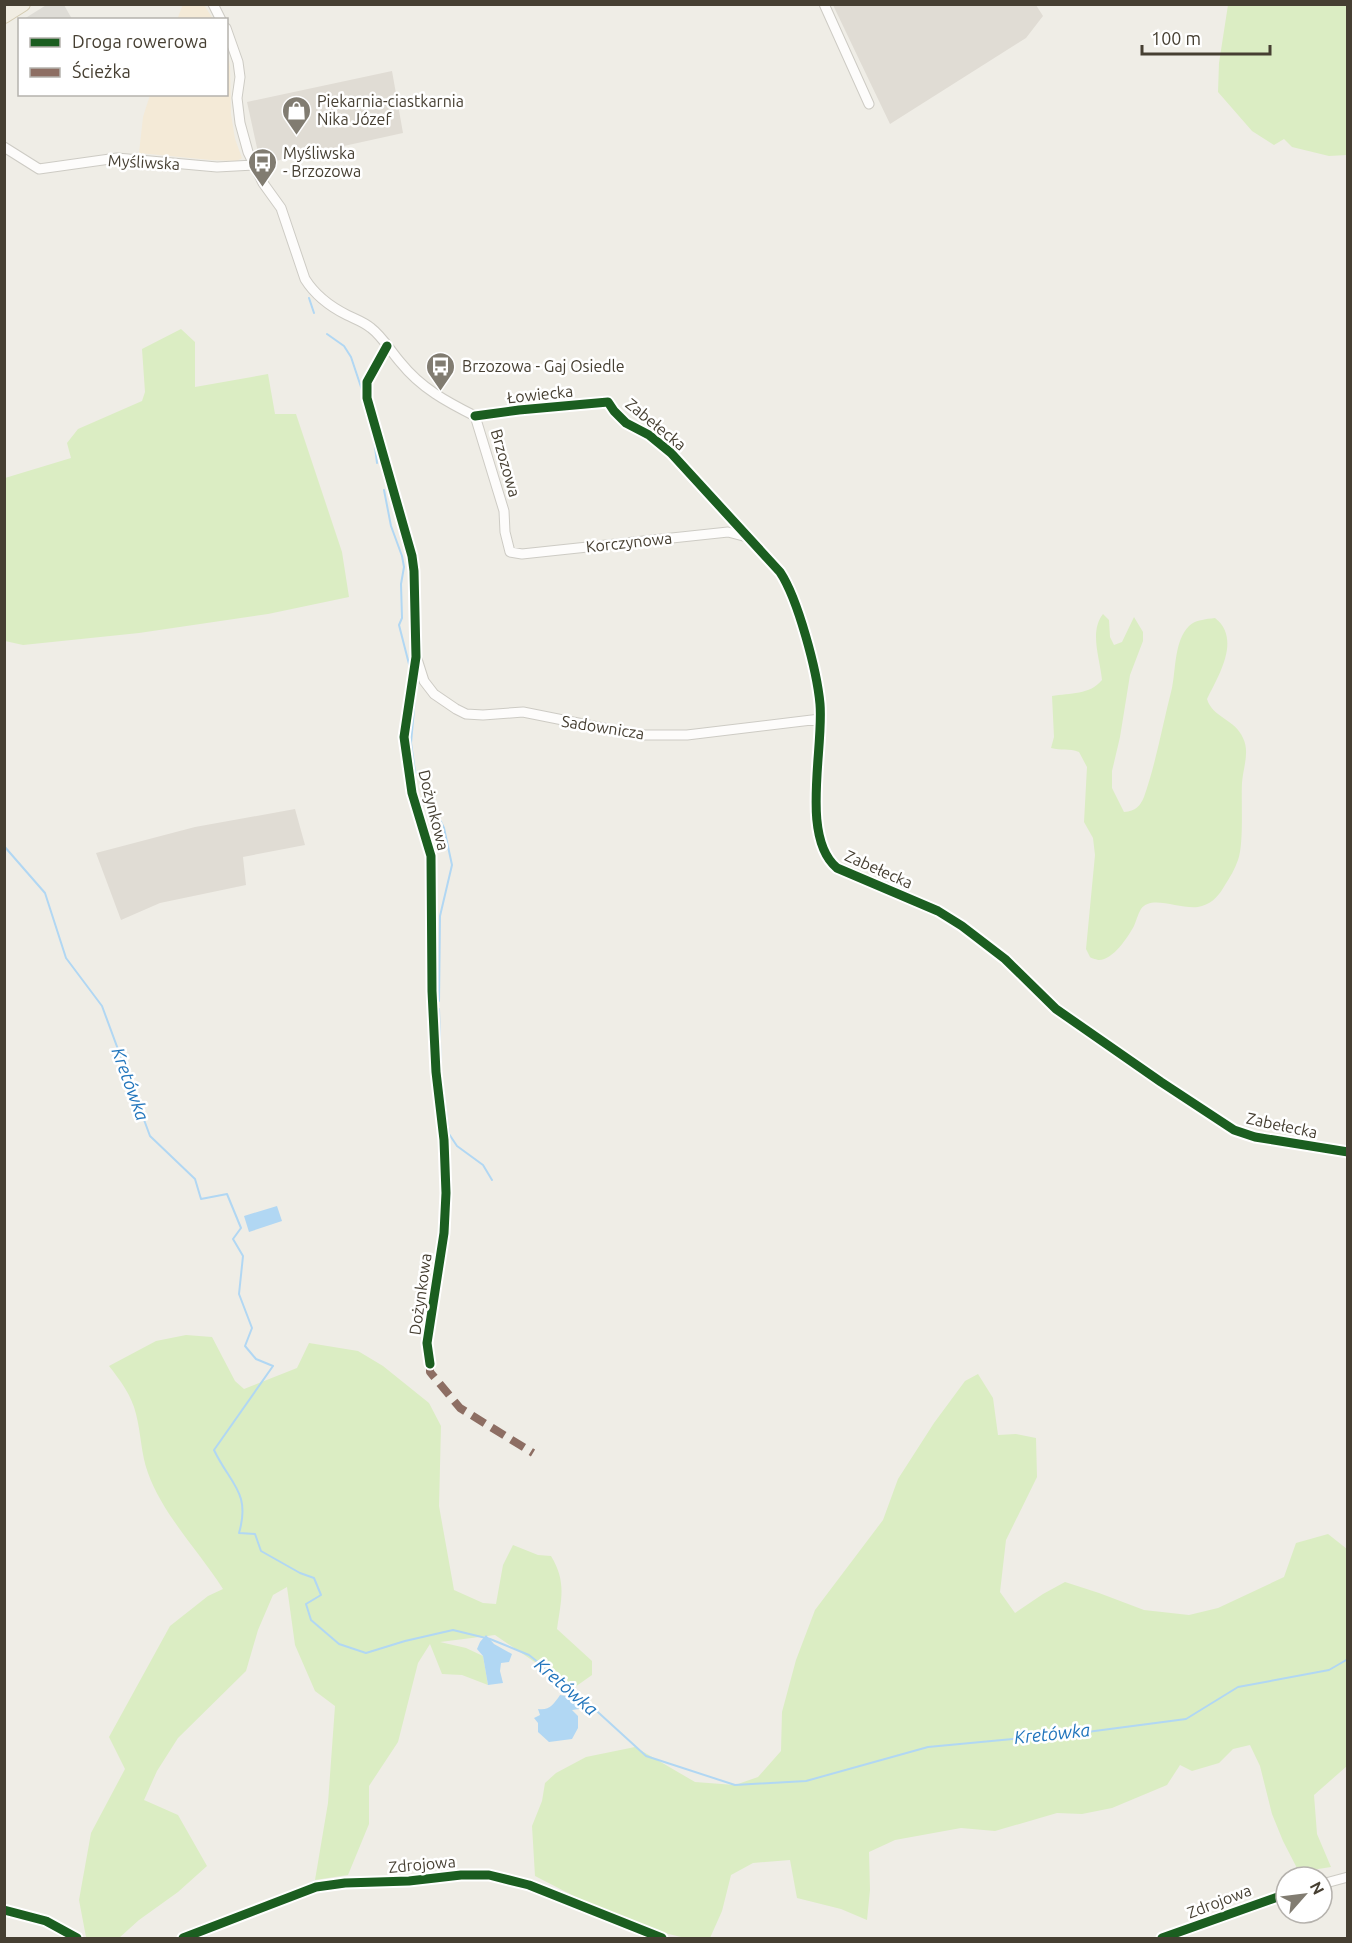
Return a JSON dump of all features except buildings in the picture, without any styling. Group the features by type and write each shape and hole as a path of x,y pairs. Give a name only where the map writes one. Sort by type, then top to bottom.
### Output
{"main road":[{"path":"4,16 23,4"}],"street":[{"path":"213,4 220,18"},
{"path":"824,4 869,104"},
{"path":"228,34 238,62 240,77 237,98 240,123 254,165"},
{"name":"Myśliwska","path":"4,147 39,169 117,158 217,167 254,165"},
{"name":"Brzozowa","path":"254,165 263,183 281,207 296,256 311,289 338,310 370,326 402,364 435,396 475,416 504,511 506,538 510,552"},
{"name":"Dożynkowa","path":"387,346 367,382 367,398 412,556 414,571 416,657 404,737 412,792 431,856 435,1050 444,1140 446,1193 444,1233 428,1344 430,1364"},
{"name":"Łowiecka","path":"475,416 608,402"},
{"name":"Zabełecka","path":"608,402 626,423 649,435 671,453 716,504 769,558 790,588 820,702 816,822 821,847 828,861 837,868 938,911 962,926 1005,959 1056,1008 1234,1130 1255,1137 1347,1152"},
{"name":"Korczynowa","path":"510,552 522,554 728,532 747,537"},
{"name":"Sadownicza","path":"416,657 424,681 434,694 466,714 523,712 638,735 687,735 820,719"},
{"name":"Zdrojowa","path":"183,1938 316,1887 345,1883 489,1875 529,1885 662,1938"},
{"name":"Zdrojowa","path":"1162,1938 1274,1898"},
{"path":"4,1910 46,1921 76,1938"}],"shaded area":[{"path":"48,4 64,5 71,18 26,18"},
{"path":"183,4 204,5 212,18 178,18"},
{"path":"833,5 1036,5 1043,16 1026,38 890,124"},
{"path":"228,56 231,114 235,139 242,158 237,161 211,160 139,153 143,117 150,96 228,96"},
{"path":"392,71 403,133 262,164 247,102"},
{"path":"295,809 305,845 243,857 246,885 160,903 121,920 96,853 195,827"}],"green space":[{"path":"1228,5 1347,5 1347,155 1329,156 1292,147 1284,139 1274,145 1252,131 1218,92 1219,63"},
{"path":"181,329 195,342 195,387 268,374 275,414 296,414 342,552 349,597 268,614 139,633 23,645 5,641 5,478 71,458 67,443 78,429 142,401 145,392 142,349"},
{"path":"1103,614 1109,620 1110,637 1114,645 1122,642 1134,617 1143,632 1143,641 1130,675 1112,771 1112,788 1124,812 1137,808 1144,797 1172,688 1178,647 1184,632 1197,621 1215,618 1227,636 1225,658 1207,699 1214,710 1240,732 1245,743 1246,754 1242,783 1240,853 1234,870 1221,892 1202,906 1186,907 1160,903 1146,905 1141,909 1134,926 1120,947 1110,956 1099,960 1090,957 1086,949 1095,855 1093,838 1084,822 1087,767 1079,752 1051,748 1054,737 1052,696 1086,691 1102,680 1096,637"},
{"path":"186,1335 212,1337 235,1381 244,1389 297,1368 309,1343 358,1351 383,1366 429,1403 441,1426 439,1506 454,1590 483,1603 496,1604 503,1565 513,1545 538,1555 551,1556 559,1574 562,1591 557,1629 592,1661 592,1675 575,1687 495,1635 440,1642 466,1648 483,1656 488,1685 462,1675 442,1674 430,1644 418,1663 398,1742 369,1786 369,1824 348,1875 315,1880 328,1803 335,1706 315,1691 295,1645 287,1587 273,1595 258,1630 246,1671 178,1738 157,1771 144,1800 178,1815 207,1866 119,1938 89,1938 86,1937 79,1900 91,1833 125,1769 109,1737 170,1626 208,1596 223,1589 163,1504 148,1473 132,1401 109,1366 156,1341"},
{"path":"978,1374 993,1398 998,1435 1016,1434 1036,1438 1037,1477 1006,1540 1000,1592 1015,1613 1065,1582 1144,1610 1189,1615 1218,1608 1284,1577 1296,1543 1328,1534 1347,1549 1347,1766 1314,1795 1317,1834 1330,1865 1295,1865 1272,1814 1260,1766 1250,1745 1233,1749 1219,1763 1192,1771 1180,1765 1167,1785 1112,1808 1082,1814 1057,1813 995,1831 961,1828 895,1840 869,1852 870,1890 867,1920 841,1909 797,1898 790,1860 753,1863 731,1875 722,1911 710,1938 685,1938 628,1924 535,1876 532,1826 542,1801 545,1783 556,1773 586,1757 635,1747 695,1782 735,1785 758,1777 781,1751 782,1712 796,1660 815,1610 883,1520 898,1479 934,1423 965,1381"}],"water":[{"path":"277,1206 282,1221 249,1232 244,1216"},
{"path":"486,1635 494,1644 512,1654 509,1662 501,1663 503,1683 488,1685 483,1656 477,1649"},
{"path":"575,1687 582,1703 579,1709 572,1710 578,1716 578,1728 572,1739 549,1742 538,1732 538,1723 534,1718 540,1715 538,1709 548,1708 560,1695 566,1696 567,1692"}],"waterway":[{"path":"309,298 314,313"},
{"path":"327,334 344,346 351,357 363,393"},
{"path":"374,439 377,463"},
{"path":"384,490 391,526 404,567 401,584 402,618 399,625 410,668"},
{"path":"416,686 411,743 415,772 428,780"},
{"path":"431,802 444,828 452,865 440,916 439,1001"},
{"name":"Kretówka","path":"4,846 45,893 66,958 102,1006 150,1136 195,1179 201,1199 227,1194 241,1228 233,1239 243,1256 239,1294 252,1328 245,1346 256,1359 273,1366 214,1450 241,1498 242,1519 239,1533 255,1534 261,1551 300,1573 314,1578 321,1595 306,1604 311,1620 339,1644 366,1653 453,1630 490,1639 529,1655 573,1690"},
{"path":"439,1009 441,1074 449,1134 457,1146 483,1165 492,1180"},
{"name":"Kretówka","path":"577,1693 646,1756 735,1785 806,1781 928,1747 1087,1732 1186,1719 1238,1687 1329,1670 1348,1659"}],"marked path":[{"path":"430,1364 430,1372 460,1408 533,1453"}],"cycle path":[{"path":"387,346 367,382 367,398 412,556 414,571 416,657 404,737 412,793 431,856 432,991 436,1072 444,1140 446,1193 444,1233 427,1343 430,1364"},
{"path":"475,416 608,402 626,423 649,435 671,453 780,572 800,617 815,673 820,704 816,814 819,836 826,854 837,868 938,911 962,926 1005,959 1056,1009 1234,1130 1255,1137 1348,1152"},
{"path":"183,1938 316,1887 461,1875 489,1875 529,1885 662,1938"},
{"path":"1162,1938 1274,1898"},
{"path":"4,1910 46,1921 77,1938"}],"place":[{"name":"Piekarnia-ciastkarnia Nika Józef","path":"296,136"},
{"name":"Myśliwska - Brzozowa","path":"262,188"},
{"name":"Brzozowa - Gaj Osiedle","path":"441,392"}]}
